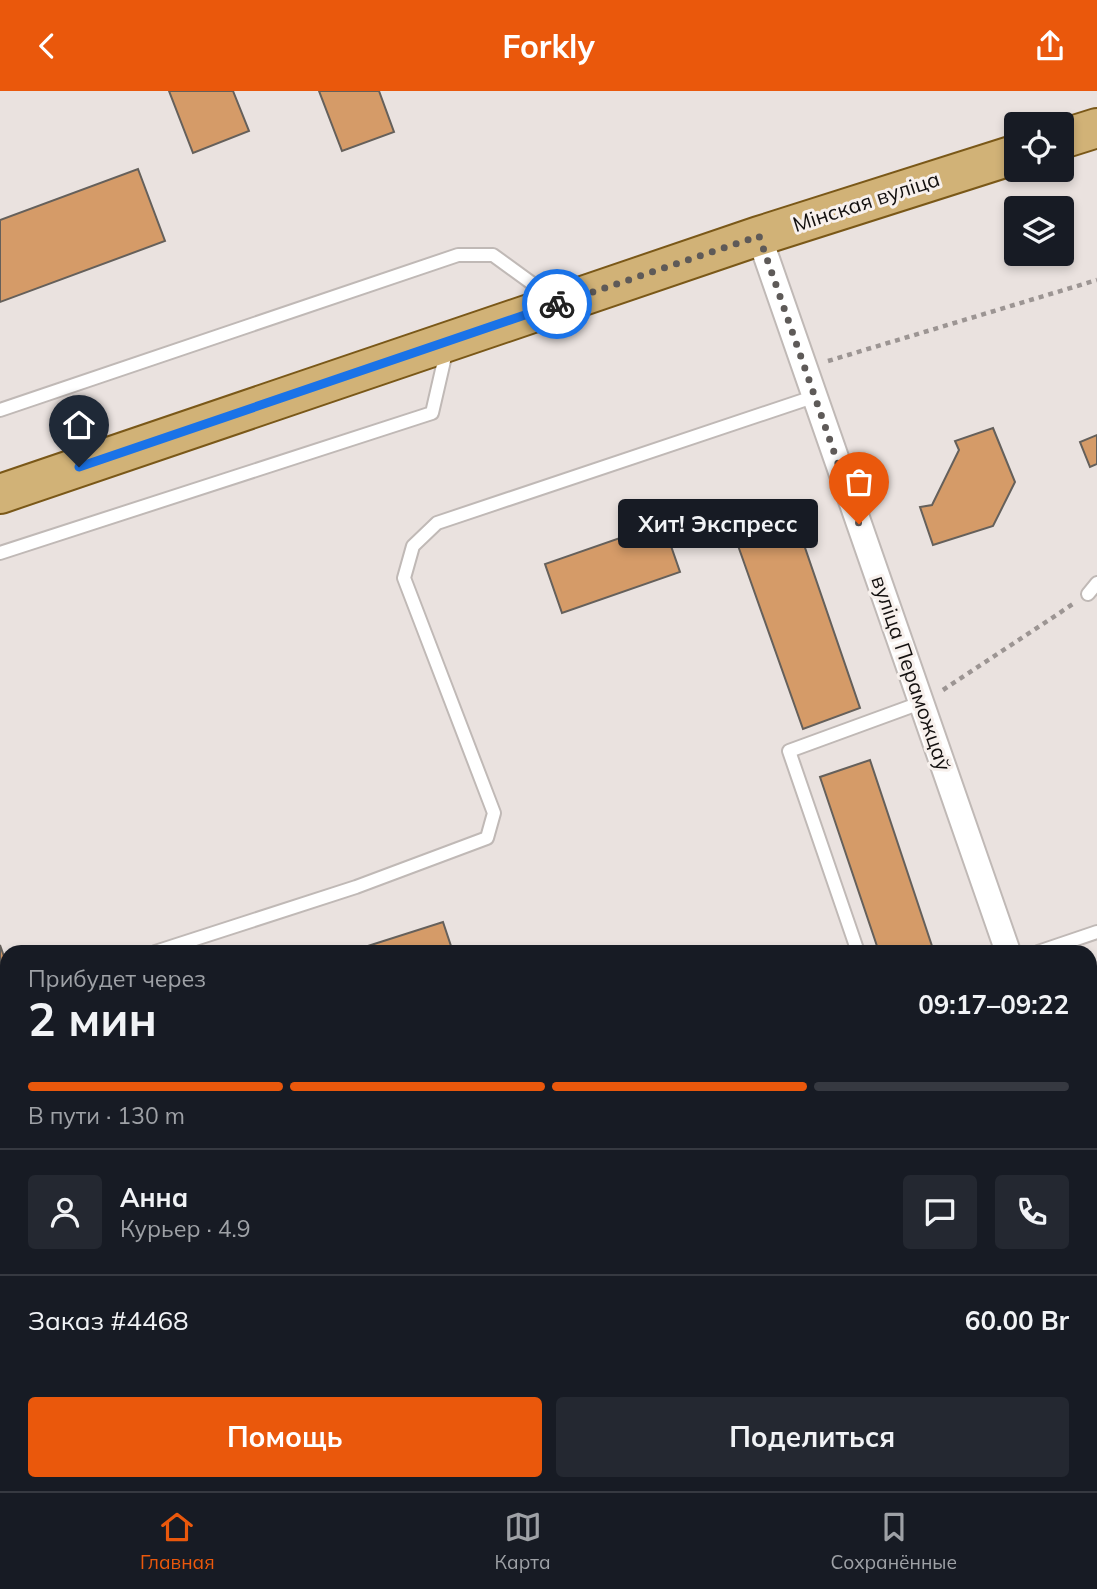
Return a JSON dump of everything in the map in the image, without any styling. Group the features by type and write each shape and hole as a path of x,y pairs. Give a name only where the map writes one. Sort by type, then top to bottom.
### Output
{"main road":[{"path":"1074,135 1097,128"},
{"name":"Мінская вуліца","path":"0,494 759,236 1004,158"}],"street":[{"name":"вуліца Пераможцаў","path":"759,236 803,369 923,702 1006,945"}],"lane":[{"path":"0,410 458,255 493,255 537,287 545,309"},
{"path":"0,553 432,413 449,341"},
{"path":"177,945 356,887 487,838 494,813 404,578 412,546 437,523 813,397"},
{"path":"1088,594 1097,583"},
{"path":"856,945 789,751 923,702"},
{"path":"1059,945 1097,932"}],"path":[{"path":"803,369 1097,280"},
{"path":"923,702 1088,594"}],"building":[{"path":"169,91 233,91 249,131 193,153"},
{"path":"319,91 379,91 394,132 342,151"},
{"path":"138,169 165,241 0,302 0,220"},
{"path":"993,428 1015,482 993,526 933,545 920,507 932,505 959,450 955,441"},
{"path":"1097,435 1097,464 1090,467 1080,442"},
{"path":"790,504 860,708 803,729 730,523"},
{"path":"663,523 680,572 562,613 545,564"},
{"path":"870,760 932,945 877,945 820,777"},
{"path":"443,922 451,945 371,945"}],"way so far":[{"path":"557,304 759,236 859,524"}],"place":[{"name":"Хит! Экспресс","path":"859,524"}],"route":[{"path":"79,467 557,304"}]}
